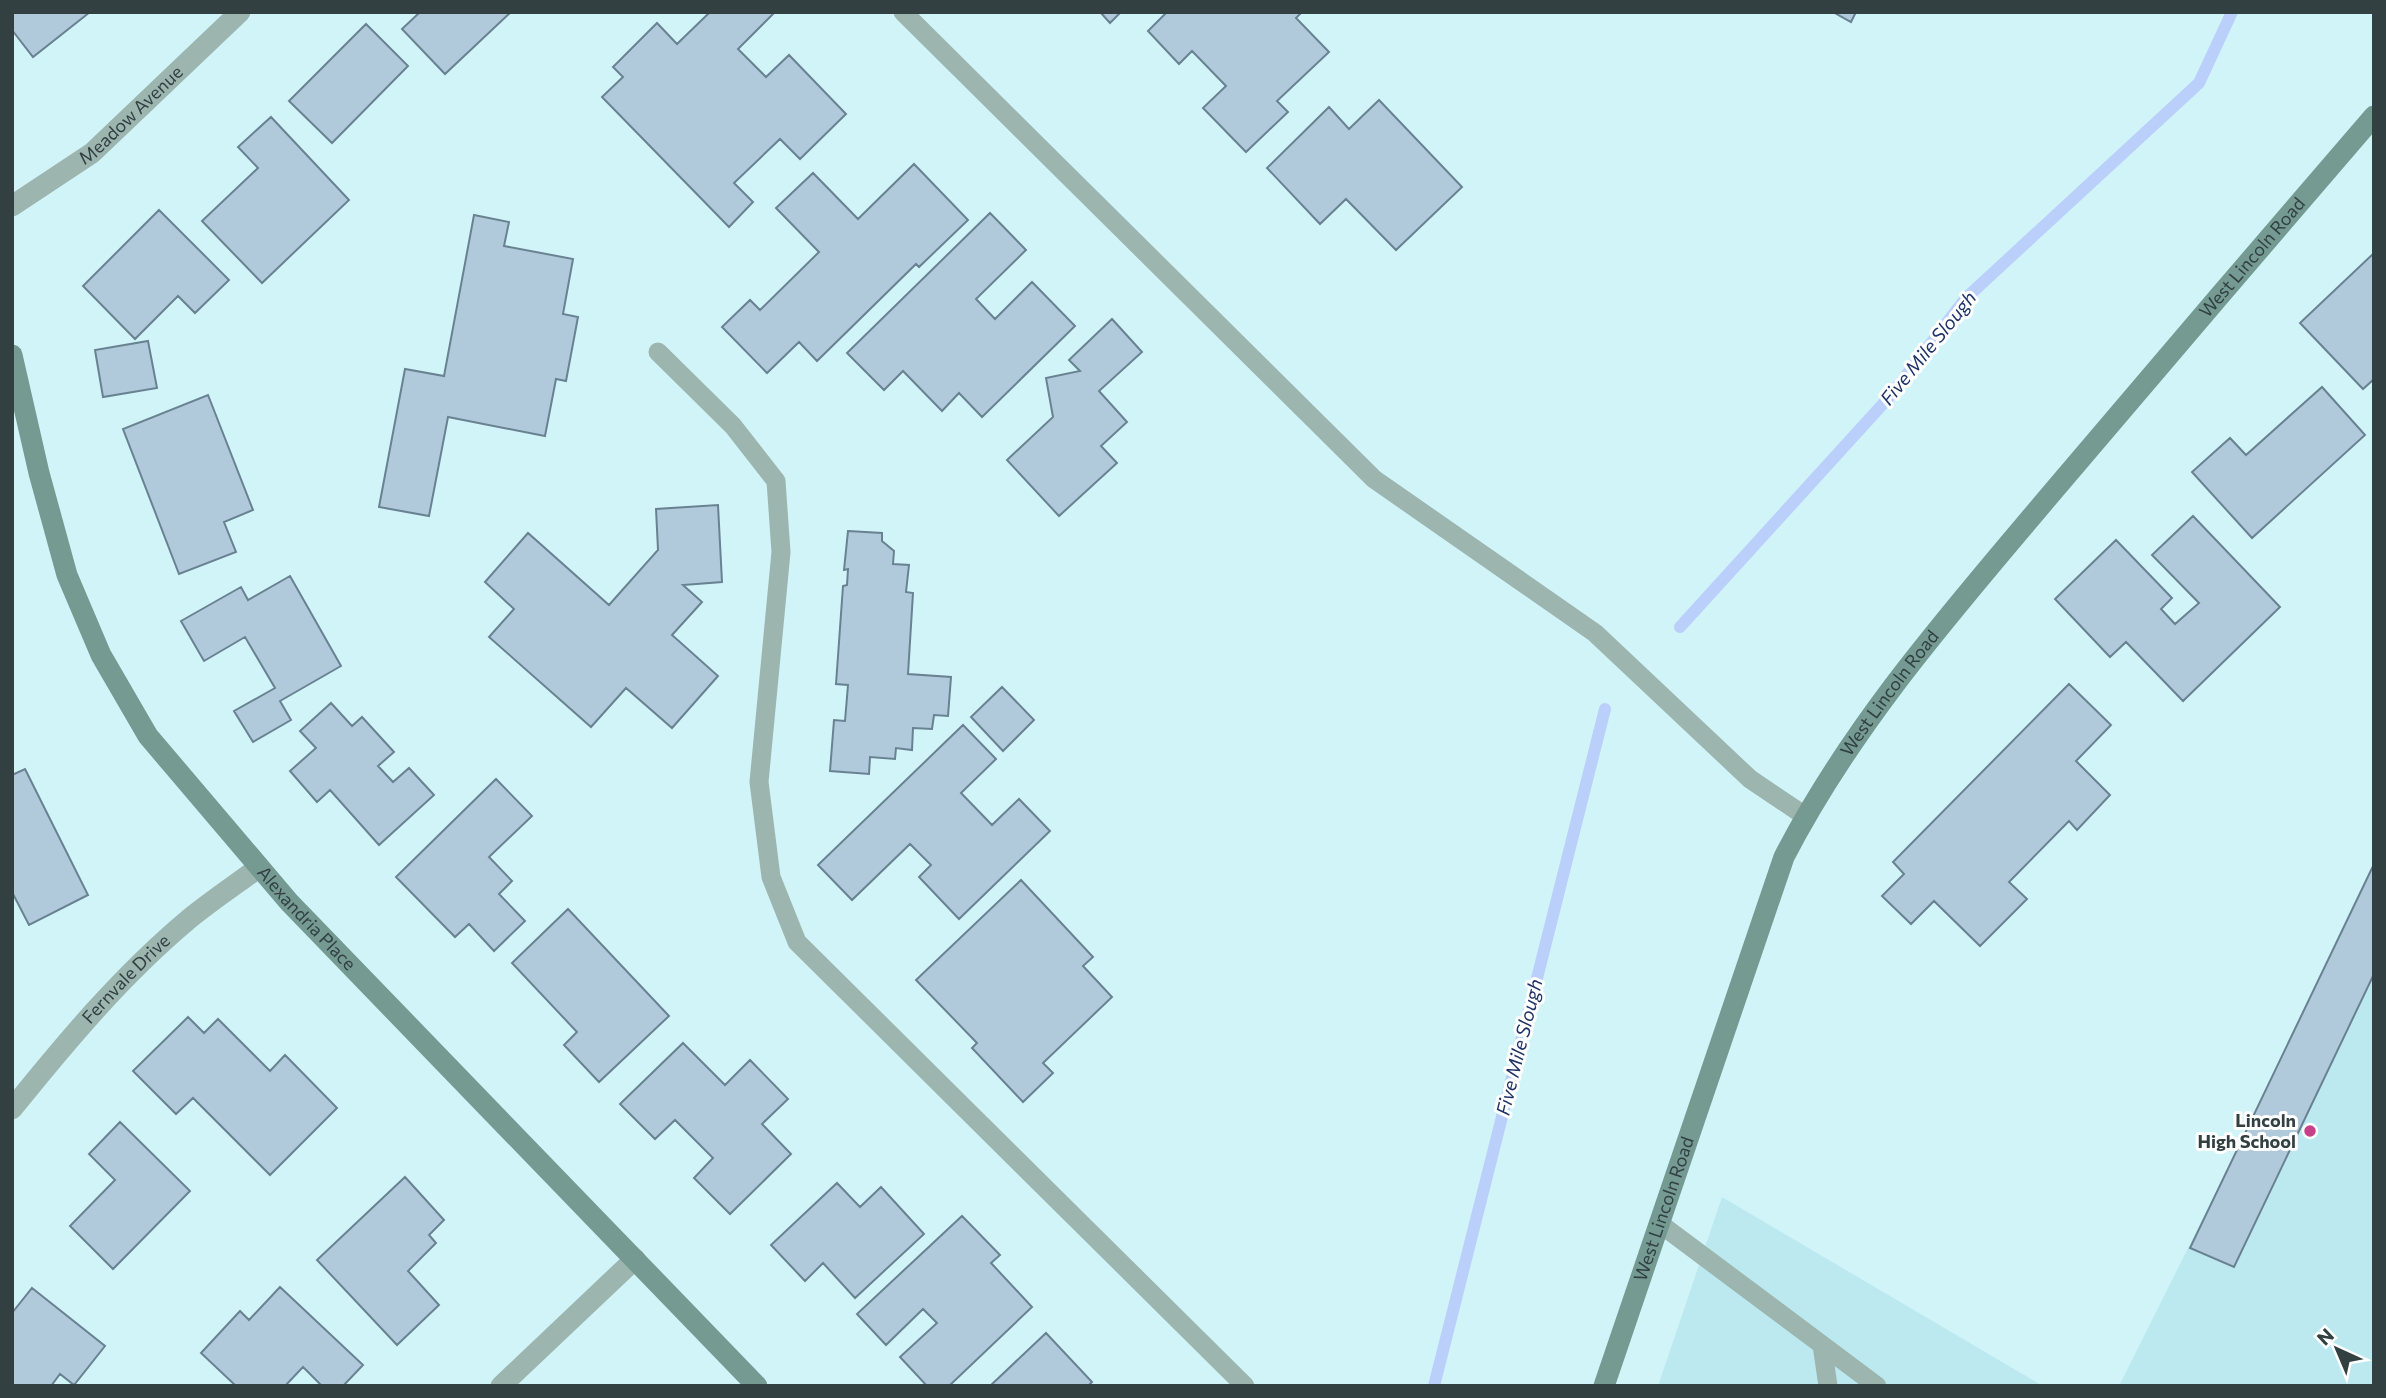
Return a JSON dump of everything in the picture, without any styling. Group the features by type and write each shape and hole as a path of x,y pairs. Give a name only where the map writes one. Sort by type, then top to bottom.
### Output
{"street":[{"name":"Meadow Avenue","path":"12,206 92,153 240,12"},
{"name":"West Lincoln Road","path":"1604,1386 1784,857 1805,816 1848,745 1910,664 2209,307 2374,116"},
{"name":"Alexandria Place","path":"12,355 39,474 67,575 102,655 148,736 258,868 757,1386"},
{"name":"Fernvale Drive","path":"12,1109 61,1049 135,968 189,919 258,868"},
{"path":"501,1386 635,1259"}],"lane":[{"path":"903,12 1374,479 1595,633 1751,779 1805,816"},
{"path":"658,352 733,426 776,481 781,552 759,782 771,877 797,942 1245,1386"},
{"path":"1659,1223 1877,1386"},
{"path":"1822,1345 1828,1386"}],"shaded area":[{"name":"Lincoln High School","path":"2374,876 2374,1386 2119,1386"},
{"path":"1722,1197 2043,1386 1658,1386"}],"building":[{"path":"12,12 90,12 33,57 12,30"},
{"path":"420,12 511,12 445,74 402,29"},
{"path":"710,12 775,12 738,49 766,77 789,55 846,114 800,159 780,139 734,183 753,202 729,227 602,97 623,77 613,67 657,23 677,44"},
{"path":"1100,12 1121,12 1110,23"},
{"path":"1167,12 1302,12 1296,18 1329,52 1277,101 1288,112 1246,152 1203,108 1226,86 1192,51 1179,64 1148,31"},
{"path":"1833,12 1856,12 1851,22"},
{"path":"366,24 408,66 332,143 289,101"},
{"path":"1379,100 1462,187 1396,250 1346,199 1320,224 1267,168 1329,107 1349,129"},
{"path":"271,117 349,200 262,283 202,221 258,168 238,147"},
{"path":"914,164 968,220 919,267 916,264 817,361 799,342 767,373 722,327 750,300 760,310 819,252 776,208 813,173 858,219"},
{"path":"159,210 229,280 195,313 178,296 135,339 83,286"},
{"path":"990,213 1026,250 976,299 995,319 1032,282 1075,326 982,417 959,393 942,411 903,371 884,390 847,353"},
{"path":"474,215 509,222 504,246 573,259 563,314 578,317 566,381 556,379 545,436 448,417 429,516 379,507 405,369 444,376"},
{"path":"2374,253 2374,379 2363,389 2300,323"},
{"path":"1112,319 1142,352 1099,391 1127,422 1101,446 1117,463 1059,516 1007,460 1053,417 1046,378 1080,371 1069,360"},
{"path":"148,341 157,388 103,397 95,350"},
{"path":"2322,387 2365,435 2252,538 2192,472 2230,438 2246,455"},
{"path":"208,395 253,510 224,522 236,552 179,574 123,429"},
{"path":"718,505 722,582 683,585 702,602 672,635 718,676 672,728 626,688 591,727 489,637 514,609 485,582 528,533 609,605 658,550 656,509"},
{"path":"2193,516 2280,607 2183,701 2126,642 2110,657 2055,599 2116,540 2172,598 2161,609 2175,624 2199,603 2152,555"},
{"path":"848,531 882,533 882,541 894,551 893,564 909,565 906,592 913,593 908,674 951,677 948,716 934,715 932,729 913,728 912,750 896,748 895,759 870,757 869,774 830,771 834,720 845,721 848,685 836,684 843,586 847,585 848,569 844,570"},
{"path":"290,576 341,666 280,701 291,720 253,742 234,711 275,688 245,637 204,661 181,621 241,587 248,600"},
{"path":"2069,684 2111,725 2076,761 2110,795 2077,830 2069,821 2009,882 2027,899 1980,946 1934,901 1911,924 1882,896 1904,874 1893,862"},
{"path":"1002,687 1034,720 1003,751 971,717"},
{"path":"331,703 352,726 362,717 394,752 378,766 393,782 409,768 434,795 379,845 330,790 317,802 290,771 316,748 300,731"},
{"path":"963,725 996,759 961,793 992,825 1019,799 1050,831 959,919 919,877 931,865 910,844 852,900 818,865"},
{"path":"25,769 88,895 29,925 12,892 12,775"},
{"path":"496,779 532,816 489,857 512,881 499,894 525,921 494,951 469,924 455,937 396,877"},
{"path":"2374,864 2374,974 2234,1267 2190,1248"},
{"path":"1021,880 1093,957 1083,966 1112,997 1043,1063 1053,1073 1023,1102 972,1048 977,1043 916,980"},
{"path":"568,909 669,1016 599,1082 564,1045 577,1032 512,963"},
{"path":"188,1017 204,1033 218,1019 270,1071 285,1055 337,1108 270,1175 193,1098 176,1114 133,1071"},
{"path":"683,1043 725,1085 750,1060 788,1099 762,1124 791,1154 730,1214 694,1178 713,1158 675,1120 655,1139 620,1104"},
{"path":"120,1122 190,1191 113,1269 70,1226 115,1180 89,1154"},
{"path":"405,1177 444,1220 429,1235 436,1243 408,1271 439,1305 397,1345 317,1260"},
{"path":"837,1183 860,1207 881,1187 924,1234 855,1298 823,1263 805,1281 771,1245"},
{"path":"962,1216 1000,1255 991,1263 1032,1307 949,1386 927,1386 900,1357 937,1323 923,1309 886,1345 857,1314"},
{"path":"280,1287 363,1365 343,1386 322,1386 303,1367 285,1386 236,1386 201,1353 240,1311 249,1320"},
{"path":"32,1288 105,1346 74,1385 60,1374 51,1386 12,1386 12,1313"},
{"path":"1046,1333 1092,1382 1088,1386 990,1386"}],"waterway":[{"name":"Five Mile Slough","path":"1680,627 1892,394 1966,298 2199,83 2232,12"},
{"name":"Five Mile Slough","path":"1434,1386 1605,709"}],"place":[{"name":"Lincoln High School","path":"2310,1131"}]}
